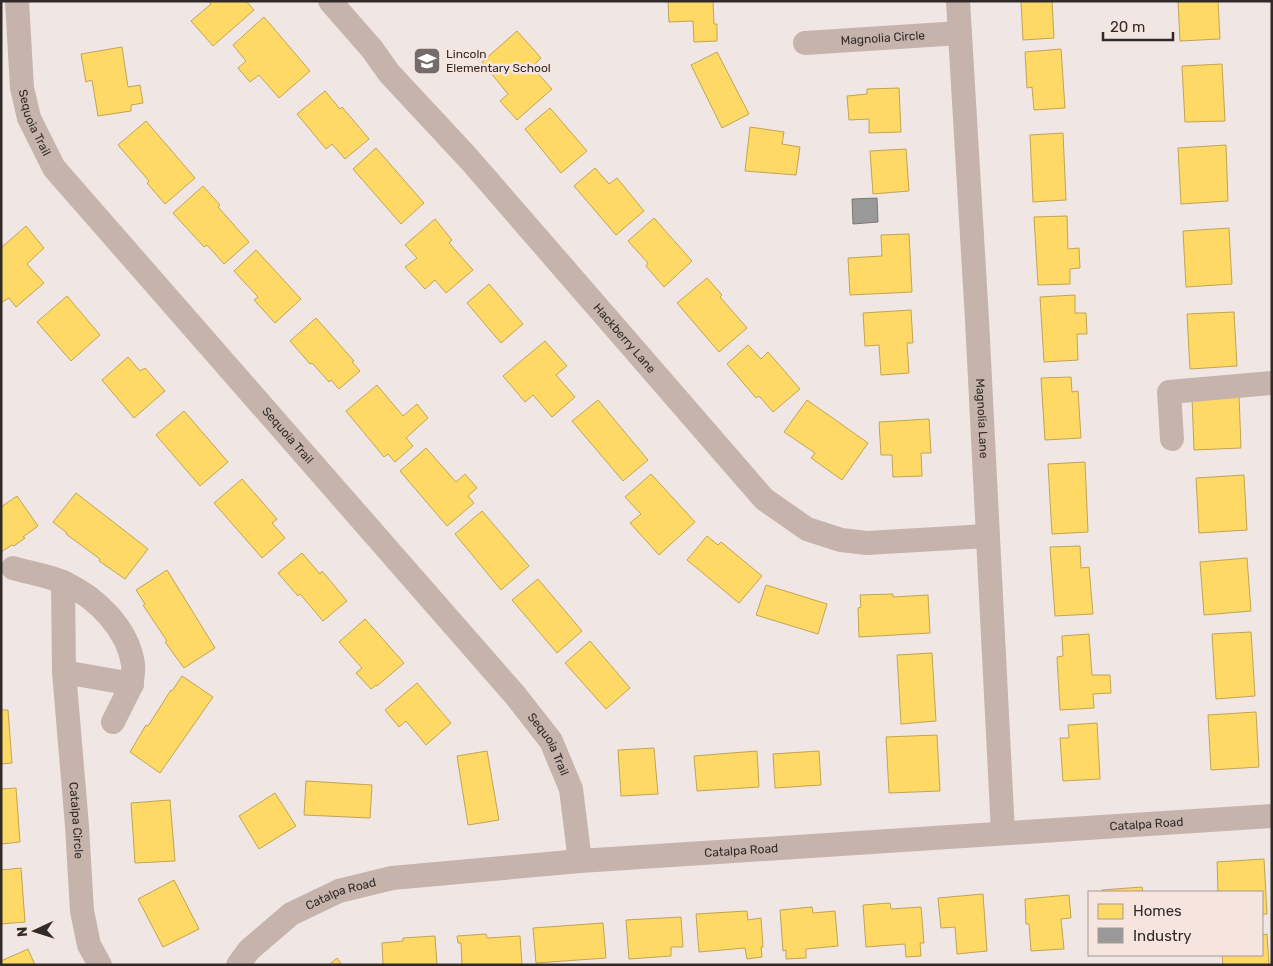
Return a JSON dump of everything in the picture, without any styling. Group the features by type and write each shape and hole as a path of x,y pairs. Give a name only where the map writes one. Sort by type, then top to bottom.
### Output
{"street":[{"name":"Sequoia Trail","path":"17,1 22,88 29,118 54,168 508,687 552,741 571,789 580,861"},
{"name":"Hackberry Lane","path":"330,1 372,49 389,72 482,174 764,499 807,529 841,540 866,543 987,536"},
{"name":"Magnolia Lane","path":"958,1 1003,833"},
{"name":"Magnolia Circle","path":"805,43 960,33"},
{"path":"1172,440 1169,392 1272,383"},
{"path":"13,568 63,582 79,590 104,610 114,622 129,649 134,666 132,684 113,722"},
{"name":"Catalpa Circle","path":"63,582 64,672 82,911 89,945 100,965"},
{"path":"64,672 132,684"},
{"name":"Catalpa Road","path":"238,965 249,950 291,914 338,891 392,878 580,861 1272,816"}],"building: Homes":[{"path":"208,1 246,1 254,10 213,46 191,21 211,4"},
{"path":"668,1 713,1 714,24 717,24 717,41 694,42 693,21 669,22"},
{"path":"1021,1 1052,1 1054,38 1023,40"},
{"path":"1178,1 1218,1 1220,39 1180,41"},
{"path":"264,17 310,71 279,98 259,75 250,82 238,68 246,61 233,45"},
{"path":"517,31 541,58 532,67 552,89 517,120 500,101 508,94 482,62"},
{"path":"122,47 128,87 140,85 143,103 131,105 131,111 98,116 92,80 86,82 81,54"},
{"path":"1061,49 1065,108 1034,110 1032,87 1027,88 1025,52"},
{"path":"717,52 749,114 722,128 691,65"},
{"path":"1222,64 1225,121 1185,122 1182,66"},
{"path":"899,88 901,132 869,133 869,119 849,120 847,96 867,94 867,89"},
{"path":"325,91 340,109 342,107 369,139 345,159 332,144 326,149 297,114"},
{"path":"550,108 587,151 561,173 525,129"},
{"path":"146,121 195,178 165,204 147,183 149,181 118,145"},
{"path":"750,127 784,132 782,144 800,147 796,175 745,171"},
{"path":"1063,133 1066,200 1033,202 1030,135"},
{"path":"1226,145 1228,201 1181,204 1178,148"},
{"path":"376,148 424,203 401,224 353,169"},
{"path":"906,149 909,191 873,194 870,151"},
{"path":"595,168 609,184 617,178 644,211 616,235 574,186"},
{"path":"203,186 220,205 218,207 249,242 224,264 207,245 204,247 173,213"},
{"path":"1067,216 1068,249 1079,248 1080,268 1070,269 1070,284 1038,285 1034,217"},
{"path":"654,218 692,261 664,287 646,266 648,263 628,241"},
{"path":"435,219 452,240 449,243 473,270 446,293 435,280 425,289 405,267 417,258 405,245"},
{"path":"26,226 44,248 27,264 44,283 16,307 9,298 1,303 1,248"},
{"path":"1229,228 1232,284 1186,287 1183,231"},
{"path":"909,234 912,292 850,295 848,258 882,256 881,235"},
{"path":"256,250 301,299 275,323 254,300 258,297 234,271"},
{"path":"707,278 722,295 720,297 747,328 719,352 677,303"},
{"path":"489,284 523,324 501,343 467,303"},
{"path":"1075,295 1075,313 1086,313 1087,334 1077,334 1078,360 1044,362 1040,297"},
{"path":"67,296 100,335 71,361 37,322"},
{"path":"911,310 913,343 907,343 909,373 881,375 879,345 865,346 863,313"},
{"path":"1234,312 1237,366 1190,369 1187,314"},
{"path":"316,318 354,361 352,362 360,371 339,389 331,380 329,382 312,363 310,364 290,341"},
{"path":"545,341 567,366 556,375 575,397 552,417 533,395 525,402 503,376"},
{"path":"748,345 761,359 768,352 800,389 773,412 759,396 756,398 727,364"},
{"path":"128,357 140,371 145,368 165,391 134,418 102,380"},
{"path":"1071,377 1072,392 1078,391 1081,438 1045,440 1041,378"},
{"path":"377,385 403,416 417,404 428,418 406,438 413,446 395,462 388,454 384,457 346,411"},
{"path":"1239,395 1241,448 1194,450 1192,397"},
{"path":"598,400 648,460 623,481 572,421"},
{"path":"807,400 868,443 842,480 811,458 815,453 784,432"},
{"path":"184,411 228,462 200,486 156,435"},
{"path":"929,419 931,453 921,453 922,476 893,477 892,455 881,455 879,422"},
{"path":"426,448 456,482 465,474 477,488 468,496 474,503 447,526 400,471"},
{"path":"1085,462 1088,532 1052,534 1048,464"},
{"path":"651,474 695,522 659,555 630,523 641,514 625,497"},
{"path":"1244,475 1247,530 1199,533 1196,478"},
{"path":"242,479 277,519 272,523 285,538 262,558 214,503"},
{"path":"76,493 148,549 125,579 99,561 100,559 53,522"},
{"path":"17,496 38,526 14,546 12,545 1,552 1,507"},
{"path":"482,511 529,566 501,590 455,534"},
{"path":"707,536 718,545 721,542 762,576 739,603 687,560"},
{"path":"1080,546 1081,568 1089,567 1093,614 1055,616 1050,547"},
{"path":"302,553 320,574 322,571 347,601 323,621 300,594 298,596 278,573"},
{"path":"1247,558 1251,611 1204,615 1200,562"},
{"path":"167,570 215,648 184,668 165,642 167,641 143,605 145,604 136,590"},
{"path":"538,579 582,631 557,653 512,600"},
{"path":"766,585 827,604 818,634 756,615"},
{"path":"893,594 893,597 928,595 930,633 859,637 858,608 861,607 860,595"},
{"path":"365,619 404,663 371,689 356,673 362,668 339,642"},
{"path":"1251,632 1255,696 1216,699 1212,634"},
{"path":"1089,634 1092,675 1110,675 1111,693 1093,694 1094,708 1060,710 1057,657 1063,656 1062,636"},
{"path":"590,641 630,688 606,709 565,663"},
{"path":"932,653 936,721 901,724 897,655"},
{"path":"182,676 213,697 160,773 130,752 146,725 148,726"},
{"path":"417,683 451,723 426,745 406,721 399,727 385,710"},
{"path":"1,710 8,710 12,763 1,764"},
{"path":"1256,712 1259,767 1211,770 1208,715"},
{"path":"1097,723 1100,779 1063,781 1060,738 1069,738 1068,725"},
{"path":"937,735 940,791 889,793 886,737"},
{"path":"654,748 658,794 621,796 618,750"},
{"path":"487,751 499,820 468,825 457,756"},
{"path":"757,751 759,787 697,791 694,756"},
{"path":"819,751 821,785 775,788 773,754"},
{"path":"306,781 372,785 370,818 304,815"},
{"path":"16,788 20,842 1,844 1,789"},
{"path":"275,793 296,826 259,849 239,816"},
{"path":"170,800 175,861 135,863 131,803"},
{"path":"1264,859 1267,914 1263,914 1263,891 1218,891 1217,862"},
{"path":"21,868 25,922 1,924 1,870"},
{"path":"174,880 199,929 163,947 138,899"},
{"path":"1142,887 1143,891 1102,891"},
{"path":"983,894 987,951 957,954 955,927 941,928 938,898"},
{"path":"1069,895 1071,918 1061,919 1064,949 1031,951 1029,924 1026,924 1025,899"},
{"path":"890,903 891,909 921,907 924,943 920,943 921,956 906,957 905,944 866,947 863,905"},
{"path":"812,907 813,913 835,911 838,946 806,949 806,958 786,959 786,950 783,951 780,910"},
{"path":"747,911 748,920 761,918 762,957 747,959 745,948 699,952 696,914"},
{"path":"681,917 683,947 671,947 671,956 629,959 626,920"},
{"path":"603,923 606,958 536,963 533,928"},
{"path":"486,934 487,938 520,936 522,965 462,965 461,943 458,943 457,936"},
{"path":"1267,934 1269,965 1223,965 1222,956 1263,956 1263,935"},
{"path":"435,936 437,965 383,965 382,943 403,941 403,938"},
{"path":"28,949 35,965 1,965 1,961"},
{"path":"337,958 342,965 329,965"}],"building: Industry":[{"path":"877,198 878,222 853,224 852,199"}],"place":[{"name":"Lincoln Elementary School","path":"427,61"}]}
